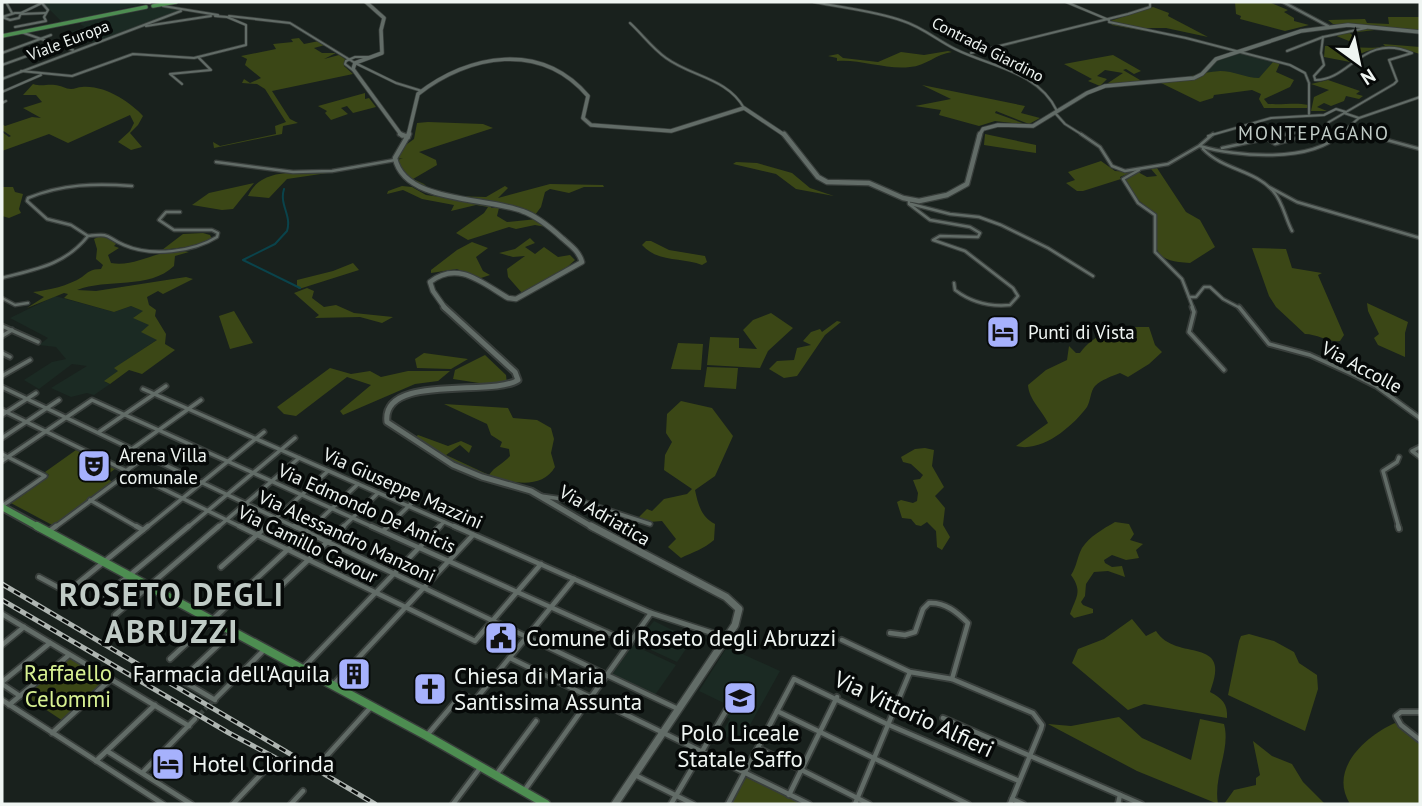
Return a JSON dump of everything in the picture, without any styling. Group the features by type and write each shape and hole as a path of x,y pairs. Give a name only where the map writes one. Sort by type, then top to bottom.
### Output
{"main road":[{"path":"2,36 130,10 147,4 176,2"},
{"path":"366,2 384,18 381,30 383,47 379,55 352,67 401,136 408,137"},
{"path":"395,160 408,137 416,99 422,90 472,64 505,60 547,67 575,81 588,96 583,118 597,127 657,132 679,130 721,113 744,108 783,133 823,180 832,183 869,183 909,202 936,199 967,184 978,137 983,129 998,125 1029,127 1098,88 1194,78 1202,74 1216,59 1292,33 1319,27 1382,27 1420,32"},
{"name":"Via Adriatica","path":"395,160 396,168 401,174 425,191 506,205 540,219 582,258 579,265 516,299 508,298 465,272 440,274 430,282 431,291 442,305 516,373 517,380 508,387 436,388 419,391 390,408 386,420 391,426 456,467 539,495 607,536 733,601 739,609 740,615 727,638 615,804"},
{"path":"2,506 427,736 542,803"}],"street":[{"name":"Contrada Giardino","path":"814,2 900,20 1029,80 1043,91 1065,124 1100,147 1115,168 1125,171 1139,170"},
{"path":"1066,2 1109,21 1240,51 1295,67 1306,73 1308,79 1309,115"},
{"path":"969,54 1109,21 1150,7 1150,2"},
{"path":"1283,2 1328,26"},
{"path":"5,3 12,13"},
{"path":"10,20 42,3 48,10 44,17 46,21 15,27"},
{"path":"21,71 78,75 133,54 198,57 239,48 248,42 246,25 227,17 163,4"},
{"name":"Viale Europa","path":"2,79 183,10"},
{"path":"2,17 12,13 46,13"},
{"path":"20,15 21,32"},
{"path":"132,30 216,15 245,16 290,23 355,64 396,83 422,90"},
{"path":"2,17 10,20 21,32 75,51"},
{"path":"1316,19 1319,27"},
{"path":"630,23 654,50 677,65 718,84 742,103 744,108"},
{"path":"1287,51 1339,32 1367,27"},
{"path":"2,53 51,35"},
{"path":"1315,79 1314,76 1324,65 1321,53 1323,37"},
{"path":"2,65 77,38"},
{"path":"1268,139 1275,144 1310,137 1394,84 1397,81 1389,60 1412,51 1400,49 1364,53 1338,75 1324,80 1315,79 1309,83"},
{"path":"170,74 211,70 198,57"},
{"path":"348,59 373,57"},
{"path":"348,59 345,64 354,71"},
{"path":"29,73 30,68"},
{"path":"179,68 185,71"},
{"path":"164,72 183,84"},
{"path":"10,76 29,73"},
{"path":"2,92 43,74"},
{"path":"1224,370 1189,332 1194,312 1182,279 1155,253 1155,215 1138,203 1123,179 1139,170 1168,164 1200,146 1240,153 1322,147 1359,118 1420,97"},
{"path":"1200,146 1202,139 1216,132 1271,118 1324,115 1336,109 1359,118"},
{"path":"1254,131 1297,125 1314,134"},
{"path":"1222,148 1320,129 1340,134"},
{"path":"1345,130 1351,136 1372,136 1420,149"},
{"path":"1200,146 1219,164 1297,202 1420,238"},
{"path":"216,162 293,172 332,171 395,160"},
{"path":"132,186 108,184 66,187 28,198 27,201 47,219 71,225 88,236 107,234 124,245 159,251 193,247 217,237 218,233 212,230 168,228 159,220 166,212 180,212"},
{"path":"1269,187 1283,205 1292,230"},
{"path":"909,202 950,214 979,217 1001,225 1048,248 1093,276"},
{"path":"909,202 930,220 970,228 980,233 978,237 940,236 933,240 965,251 1013,288 1017,299 1004,306 975,303 955,290 954,283"},
{"path":"2,278 64,261 78,252 88,236"},
{"name":"Via Accolle","path":"1189,297 1196,297 1204,287 1210,287 1223,299 1238,306 1269,344 1318,358 1352,374 1376,386 1420,418"},
{"path":"2,298 15,305 28,303"},
{"path":"2,326 38,342"},
{"path":"2,336 12,330"},
{"path":"2,353 10,357"},
{"path":"2,376 30,360"},
{"path":"98,433 166,386"},
{"name":"Via Alessandro Manzoni","path":"2,387 679,710"},
{"name":"Via Giuseppe Mazzini","path":"143,389 651,613 727,638"},
{"path":"2,415 4,411 36,393"},
{"path":"2,438 60,400"},
{"name":"Via Edmondo De Amicis","path":"66,418 92,400 630,643"},
{"path":"132,449 201,400"},
{"name":"Via Camillo Cavour","path":"4,411 475,641 492,621"},
{"path":"2,461 66,418"},
{"path":"39,577 67,592 264,432"},
{"path":"96,603 295,439"},
{"path":"1420,447 1412,451 1420,457"},
{"path":"2,453 45,476 2,506"},
{"path":"48,532 146,456"},
{"path":"1399,457 1397,462 1383,471 1399,529"},
{"path":"115,615 299,458"},
{"path":"221,566 328,471"},
{"path":"170,659 358,484"},
{"path":"283,584 379,493"},
{"path":"539,495 583,502 650,524"},
{"path":"384,530 417,498"},
{"path":"90,500 143,530"},
{"path":"303,668 444,522"},
{"path":"332,685 473,535"},
{"path":"492,621 541,564"},
{"path":"427,736 461,694 473,703 574,579"},
{"path":"890,633 905,635 915,632 929,602 936,602 960,615 968,623 952,679"},
{"path":"523,792 651,613"},
{"path":"2,614 189,726"},
{"path":"2,645 24,627"},
{"path":"233,631 181,680 214,700 266,648"},
{"path":"842,640 910,672 952,679 1034,713 1042,725 1011,802 1023,804"},
{"path":"20,696 2,683 50,643"},
{"path":"9,705 70,654"},
{"path":"510,658 809,804"},
{"path":"856,802 910,672"},
{"path":"52,733 111,679"},
{"name":"Via Vittorio Alfieri","path":"777,711 794,679 837,697 889,725 1018,782"},
{"path":"789,795 837,697"},
{"path":"2,700 163,804"},
{"path":"96,761 155,705"},
{"path":"323,760 371,706"},
{"path":"671,804 727,709"},
{"path":"728,804 777,711 968,804"},
{"path":"1420,712 1401,712 1396,716 1401,725 1420,740"},
{"path":"943,718 1141,804"},
{"path":"142,772 195,719"},
{"path":"495,777 536,721"},
{"path":"758,748 802,769 856,802 869,804"},
{"path":"107,751 191,804"},
{"path":"233,804 267,768"},
{"path":"453,804 480,768"},
{"path":"635,775 693,804"},
{"path":"291,804 303,791"},
{"path":"1118,804 1120,795"}],"shaded area":[{"path":"43,3 144,4 62,22"},
{"path":"156,6 180,10 95,43 68,33 85,27 80,24 86,20"},
{"path":"1240,52 1277,62 1259,78 1251,79 1224,71 1204,73 1219,59"},
{"path":"55,296 114,312 131,306 144,311 134,317 150,325 142,332 158,339 115,368 119,370 105,382 110,384 94,395 87,393 71,397 51,388 87,366 72,364 39,389 24,380 52,362 66,359 56,347 39,345 48,338 10,318"},
{"path":"654,621 692,640 677,662 636,643"},
{"path":"633,645 676,665 655,695 612,674"},
{"name":"Polo Liceale Statale Saffo","path":"727,647 780,671 740,743 721,734 730,719 724,716 730,706 699,691"}],"green space":[{"path":"1235,2 1269,2 1288,10 1284,12 1294,18 1294,21 1309,25 1285,31 1240,19 1241,16 1236,14"},
{"path":"1153,7 1169,13 1168,16 1208,37 1166,28 1146,28 1145,31 1112,25 1110,21"},
{"path":"1388,17 1420,17 1420,31 1399,29 1420,34 1383,29 1350,33 1355,38 1349,41 1334,35 1346,31 1387,27 1333,24 1328,20 1365,19 1367,23 1389,24"},
{"path":"299,38 304,44 319,41 325,45 314,48 322,53 336,53 324,59 339,55 345,59 344,66 353,74 272,91 290,119 298,123 283,126 282,134 214,148 213,142 220,146 276,134 275,126 286,122 265,89 257,84 242,83 244,79 250,83 261,78 245,65 247,59 241,56 276,49 273,44 293,42 291,39"},
{"path":"1383,44 1420,47 1420,54 1384,48 1365,52 1350,62 1324,57 1325,46 1370,48 1385,46"},
{"path":"901,52 924,55 952,52 916,66 901,68 837,61 837,58 828,56 838,54 843,58 878,62"},
{"path":"1113,55 1141,71 1134,74 1123,70 1140,80 1154,80 1105,85 1123,73 1105,70 1097,76 1107,79 1100,86 1064,64"},
{"path":"1273,62 1280,63 1276,72 1294,80 1290,87 1264,99 1268,104 1304,104 1309,105 1308,108 1264,108 1259,99 1261,94 1252,90 1214,95 1213,98 1200,102 1159,82 1220,71 1259,78"},
{"path":"1328,80 1360,91 1356,94 1363,96 1359,99 1346,96 1344,101 1331,106 1324,103 1317,107 1327,111 1311,111 1314,97 1329,90 1311,84"},
{"path":"33,84 57,85 71,89 91,87 117,96 143,116 130,133 142,147 131,150 118,142 134,123 130,115 68,143 49,134 2,151 2,132 11,136 2,130 2,124 5,126 32,117 41,118 23,108 42,102 36,95 23,95"},
{"path":"922,85 1025,106 1021,113 1040,118 1029,124 996,111 995,113 1028,125 995,121 979,126 939,115 941,110 915,106 951,99"},
{"path":"365,93 365,99 369,98 376,107 353,113 347,106 341,108 348,114 331,120 325,113 327,111 318,106"},
{"path":"417,123 483,124 493,128 419,152 436,160 437,165 413,179 424,184 433,193 402,174 395,161 403,158 396,159 403,147 414,139"},
{"path":"985,134 1036,145 1036,153 984,145"},
{"path":"1101,161 1115,171 1132,172 1120,177 1121,179 1083,191 1077,191 1066,183 1075,180 1068,172"},
{"path":"757,163 792,173 810,188 834,196 796,189 776,174 733,164"},
{"path":"1157,168 1186,212 1200,220 1215,247 1190,263 1168,259 1158,251 1155,237 1157,215 1138,200 1126,180 1138,172 1147,177 1157,176 1151,169"},
{"path":"341,171 287,179 269,198 248,196 255,185 276,174"},
{"path":"254,183 233,209 192,205 209,193"},
{"path":"550,184 604,187 584,187 569,193 550,189 545,192 541,207 535,215 502,203 453,196 486,197 505,186 508,188 498,198"},
{"path":"402,186 412,187 426,195 493,204 491,208 499,208 497,216 507,222 537,219 546,227 509,227 468,240 456,233 484,213 488,207 476,205 451,211 454,205 422,199 403,190 387,194 388,191"},
{"path":"2,187 13,187 15,192 23,194 19,209 21,213 9,218 2,216"},
{"path":"183,234 210,235 212,239 194,246 162,250"},
{"path":"109,235 116,244 114,246 119,248 108,255 111,263 131,262 170,251 189,252 175,256 174,266 153,278 77,290 96,291 186,277 193,279 163,294 158,291 147,297 166,334 165,344 175,350 142,374 129,370 110,384 104,381 118,371 114,368 157,340 141,332 149,325 133,318 143,311 131,306 114,312 64,298 68,294 64,293 27,308 44,297 33,292 65,285 90,271 101,269 103,265 96,259 94,239"},
{"path":"530,238 535,243 525,247 535,254 544,247 558,257 570,255 575,260 564,270 518,298 522,293 508,277 507,269 525,256 513,257 499,253 515,249"},
{"path":"646,241 669,250 705,256 707,262 702,265 655,255 642,245"},
{"path":"472,242 488,248 476,257 483,271 490,275 478,279 457,269 431,273 431,270 457,250"},
{"path":"1252,248 1286,249 1292,268 1322,273 1318,275 1344,335 1340,341 1305,334 1276,307 1269,296"},
{"path":"353,263 359,270 299,289 297,287 297,280"},
{"path":"307,288 314,291 312,298 324,307 336,305 354,313 393,317 382,323 360,317 315,318 319,315 294,293"},
{"path":"1367,303 1408,322 1405,357 1378,345 1374,338 1379,334"},
{"path":"234,311 253,343 230,349 219,316"},
{"path":"771,313 793,328 768,351 760,368 707,365 710,337 739,338 739,348 757,349 743,330 753,320"},
{"path":"837,321 841,322 825,335 797,376 784,378 769,369 777,361 794,360 797,348 811,345 803,341 811,332 820,329 822,332"},
{"path":"1149,327 1155,345 1162,352 1149,364 1128,377 1120,373 1097,384 1087,407 1056,436 1036,446 1016,446 1048,423 1033,400 1028,385 1046,370 1067,360 1069,346 1076,353 1080,353 1093,340 1110,331"},
{"path":"678,343 703,344 701,370 671,369"},
{"path":"424,353 468,359 451,369 417,368 415,359"},
{"path":"485,355 506,375 507,384 492,385 453,379 455,370"},
{"path":"707,367 738,368 736,389 704,387"},
{"path":"330,368 351,374 370,371 381,377 408,371 450,371 438,381 415,384 343,415 340,411 371,385 347,377 296,416 284,414 277,407"},
{"path":"681,401 712,408 733,436 715,476 695,490 703,514 715,524 714,540 681,558 668,547 676,539 662,521 649,522 639,517 647,509 652,511 664,499 687,494 692,489 664,470 665,455 672,442 666,433 667,414"},
{"path":"444,404 508,408 513,418 537,420 551,428 554,439 551,453 555,467 542,479 534,482 516,482 489,475 510,456 509,449 500,447 502,442 491,435 487,424"},
{"path":"418,435 448,446 461,441 472,446 469,453 460,445 446,455 489,475 486,478 463,469 414,438"},
{"path":"915,449 934,450 932,466 944,487 935,496 945,508 943,525 950,537 942,550 937,547 936,531 927,522 921,526 911,519 902,518 897,502 917,501 918,493 913,480 920,479 923,475 911,464 903,462 901,457"},
{"path":"76,450 115,469 104,477 113,482 54,526 9,502 49,475 45,472"},
{"path":"1115,522 1129,524 1134,534 1130,540 1143,544 1136,550 1139,558 1126,560 1112,555 1104,560 1112,567 1122,566 1125,577 1108,571 1094,572 1086,584 1085,596 1081,602 1093,609 1093,613 1074,618 1070,614 1078,590 1071,575 1080,551 1093,536"},
{"path":"1132,619 1146,636 1156,631 1176,646 1199,652 1214,662 1215,674 1210,692 1223,702 1227,718 1144,704 1128,710 1072,663 1078,649 1104,639"},
{"path":"1249,634 1274,641 1294,652 1299,663 1317,675 1318,689 1305,731 1228,695 1239,641 1241,636"},
{"name":"Raffaello Celommi","path":"69,657 108,680 63,721 24,695"},
{"path":"1119,717 1142,738 1191,760 1200,719 1224,724 1226,733 1218,783 1218,804 1137,771 1048,724 1071,726"},
{"path":"1395,723 1420,743 1420,804 1350,804 1344,791 1344,778 1353,755 1373,736"},
{"path":"1253,741 1272,756 1292,764 1303,782 1325,804 1224,804 1234,790 1256,785 1256,778 1260,775"},
{"path":"745,775 805,804 730,804"}],"waterway":[{"path":"284,189 287,231 275,244 243,260 300,288"}],"tunnel":[{"path":"195,719 213,701"}],"railway":[{"path":"2,584 375,804"},
{"path":"2,600 229,733 302,772"}],"place":[{"name":"Punti di Vista","path":"1003,332"},
{"name":"Arena Villa comunale","path":"94,466"},
{"name":"Comune di Roseto degli Abruzzi","path":"501,638"},
{"name":"Farmacia dell'Aquila","path":"354,674"},
{"name":"Chiesa di Maria Santissima Assunta","path":"430,689"},
{"name":"Polo Liceale Statale Saffo","path":"740,698"},
{"name":"Hotel Clorinda","path":"168,764"}],"district":[{"name":"MONTEPAGANO","path":"1314,133"},
{"name":"ROSETO DEGLI ABRUZZI","path":"172,614"}]}
